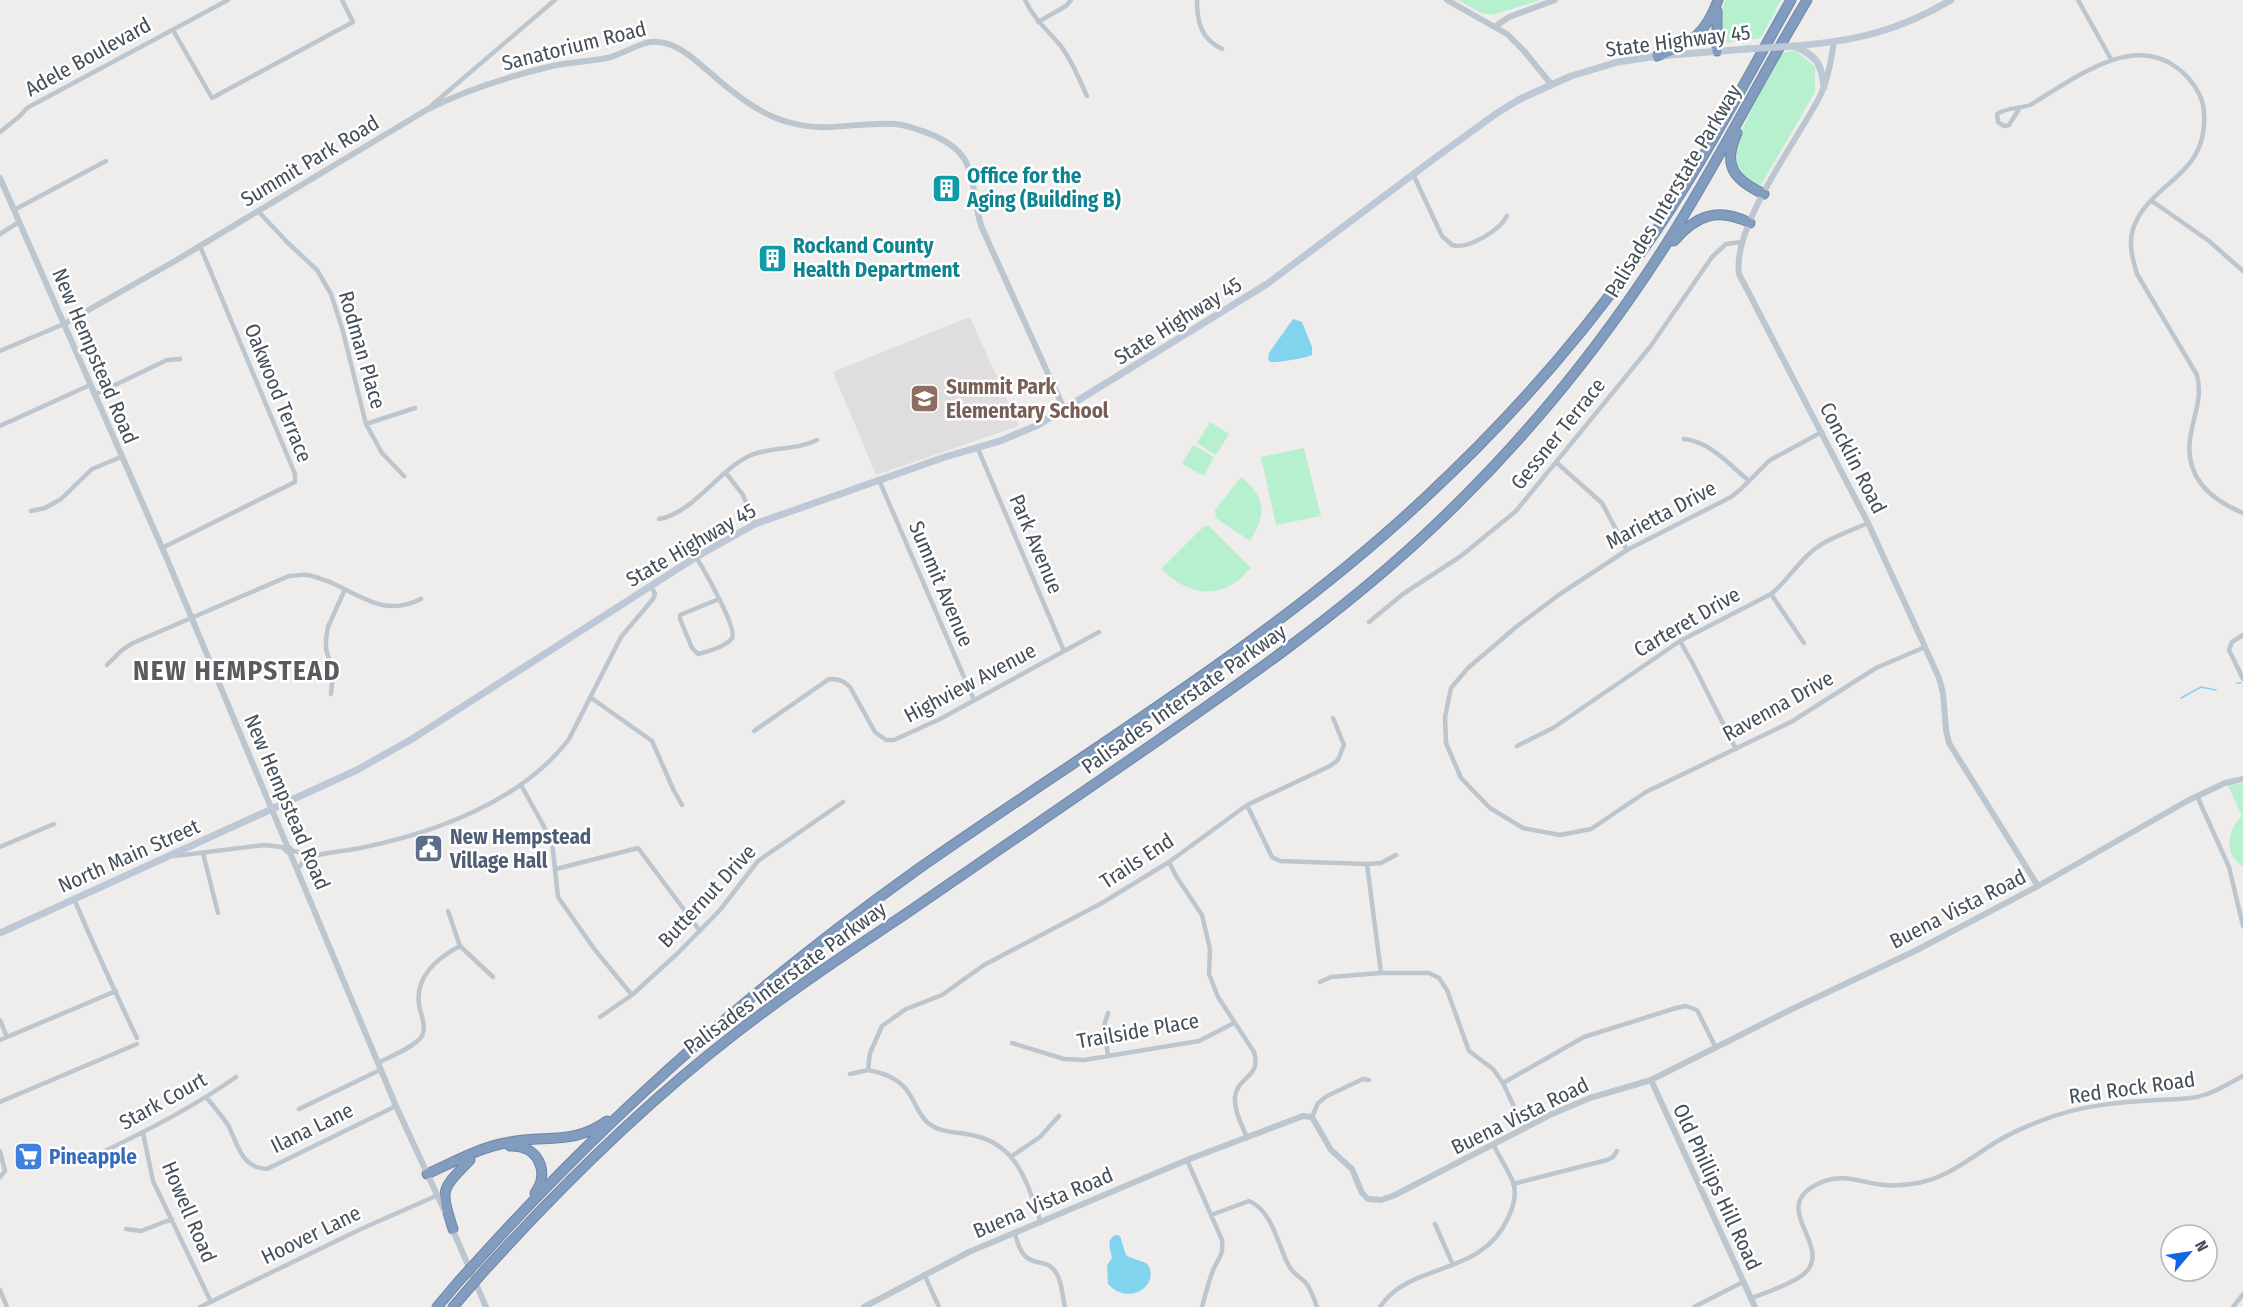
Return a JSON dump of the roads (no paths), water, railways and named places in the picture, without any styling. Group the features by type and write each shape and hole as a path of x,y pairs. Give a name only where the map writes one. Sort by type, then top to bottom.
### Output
{"highway":[{"path":"1717,51 1718,0"},
{"path":"1657,56 1695,38 1708,24 1718,0"},
{"name":"Palisades Interstate Parkway","path":"437,1307 565,1168 655,1082 757,993 917,870 1263,631 1349,565 1473,452 1530,391 1616,287 1655,232 1695,169 1789,0"},
{"name":"Palisades Interstate Parkway","path":"453,1307 485,1270 604,1146 673,1084 737,1032 805,982 1241,683 1381,575 1455,507 1507,452 1573,375 1629,301 1684,216 1807,0"},
{"path":"1758,85 1733,141 1730,157 1732,169 1739,180 1764,194"},
{"path":"1629,301 1676,238 1693,224 1708,216 1722,214 1750,223"},
{"path":"428,1176 499,1144 561,1139 587,1132 609,1120 655,1082"},
{"path":"428,1176 496,1149 517,1146 532,1152 542,1168 542,1180 537,1191 489,1248"},
{"path":"453,1229 445,1202 445,1192 452,1177 470,1160"}],"main road":[{"name":"State Highway 45","path":"272,811 357,770 412,739 651,585 756,524 945,457 978,449 1038,425 1065,411 1268,284 1497,113 1551,84 1606,65 1657,56 1834,42 1887,31 1918,18 1951,0"},
{"path":"1795,46 1810,54 1818,62 1822,70 1824,87"},
{"name":"North Main Street","path":"0,933 272,811"}],"street":[{"name":"Adele Boulevard","path":"0,132 27,108 228,0"},
{"path":"173,30 212,98 353,22 342,0"},
{"name":"Summit Park Road","path":"64,324 200,246 428,109 555,0"},
{"path":"1025,0 1038,22 1061,46 1072,62 1087,96"},
{"path":"1038,22 1071,0"},
{"path":"1197,0 1198,22 1206,39 1222,49"},
{"path":"1447,0 1462,10 1496,26 1517,43 1551,84"},
{"path":"1496,26 1509,17 1555,0"},
{"path":"2078,0 2111,59"},
{"name":"Sanatorium Road","path":"428,109 459,94 549,66 605,58 634,45 661,41 680,49 742,98 785,122 817,128 897,124 941,139 958,151 965,160 971,176 977,215 982,228 1065,411"},
{"name":"Concklin Road","path":"1834,42 1824,87 1764,194 1742,242 1738,266 1741,281 1778,347 1868,523 1925,646 1943,693 1949,743 2038,886"},
{"path":"2019,109 2009,125 2004,126 1998,122 1997,114 2000,111 2019,109 2111,59 2140,54 2162,58 2175,66 2192,82 2199,93 2204,107 2205,124 2198,152 2191,163 2141,213 2133,229 2132,258 2137,274 2197,375 2200,388 2199,404 2190,439 2191,462 2202,486 2210,496 2223,505 2243,513"},
{"path":"14,210 106,161"},
{"path":"1413,174 1442,237 1452,245 1466,246 1498,228 1507,216"},
{"name":"New Hempstead Road","path":"0,178 192,618 396,1106 486,1307"},
{"path":"2152,201 2209,241 2243,271"},
{"name":"Rodman Place","path":"258,211 317,270 331,294 366,423 382,453 404,476"},
{"path":"0,234 19,222"},
{"name":"Gessner Terrace","path":"1368,622 1403,594 1450,565 1516,511 1650,347 1713,257 1726,244 1742,242"},
{"name":"Oakwood Terrace","path":"162,548 295,482 295,474 200,246"},
{"path":"0,351 64,324"},
{"path":"94,395 167,360 180,359"},
{"path":"0,426 90,385"},
{"path":"366,423 415,408"},
{"name":"Marietta Drive","path":"1646,792 1591,829 1560,835 1522,828 1490,808 1461,778 1446,743 1445,717 1451,688 1468,668 1516,627 1560,594 1627,550 1731,497 1770,460 1822,432"},
{"path":"659,519 680,511 749,456 796,448 817,440"},
{"path":"1684,440 1695,440 1704,444 1749,481"},
{"name":"Park Avenue","path":"978,449 1064,651"},
{"path":"32,511 45,508 62,499 92,469 120,457"},
{"path":"1557,463 1602,503 1627,550"},
{"path":"726,473 743,495 756,524"},
{"name":"Summit Avenue","path":"879,480 974,700"},
{"name":"Carteret Drive","path":"1517,746 1553,728 1680,641 1772,594 1807,555 1818,547 1868,523"},
{"path":"696,557 718,599 733,636 731,640 698,654 692,648 680,615 718,599"},
{"path":"106,665 133,643 289,576 308,575 345,589 368,601 395,608 421,599"},
{"path":"297,870 305,859 317,855 367,847 444,824 474,812 535,775 559,752 575,728 621,637 653,599 655,594 651,585"},
{"path":"331,694 333,673 326,649 326,639 328,627 345,589"},
{"path":"1772,594 1804,643"},
{"name":"Highview Avenue","path":"754,731 829,679 844,681 850,687 874,732 886,740 902,737 1099,632"},
{"path":"2243,635 2232,642 2229,650 2243,679"},
{"path":"1680,641 1736,749"},
{"name":"Ravenna Drive","path":"1646,792 1791,722 1876,669 1925,646"},
{"path":"590,696 652,741 682,805"},
{"name":"Trails End","path":"868,1071 870,1053 882,1026 911,1007 942,995 984,965 1102,903 1169,862 1247,805 1338,760 1344,745 1333,718"},
{"name":"Buena Vista Road","path":"864,1307 969,1252 1187,1160 1303,1116 1312,1117 1324,1141 1352,1168 1362,1192 1368,1199 1381,1200 1393,1196 1571,1105 1650,1080 1946,936 2197,796 2225,783 2243,778"},
{"path":"521,785 552,842 558,897 596,950 632,994"},
{"path":"2197,796 2229,867 2243,926"},
{"name":"Butternut Drive","path":"600,1017 632,994 700,931 741,885 758,861 843,802"},
{"path":"1247,805 1272,857 1280,861 1367,864 1381,863 1396,855"},
{"path":"0,847 54,824"},
{"path":"169,856 264,844 282,847 291,856"},
{"path":"286,844 293,851 317,855"},
{"path":"556,869 638,848 700,931"},
{"path":"203,853 218,913"},
{"path":"1169,862 1202,915 1210,949 1209,975 1218,998 1254,1052 1255,1069 1239,1085 1235,1094 1238,1115 1247,1138"},
{"path":"1367,864 1381,973"},
{"path":"0,1102 137,1041 74,899"},
{"path":"448,911 460,945 493,977"},
{"path":"299,1109 379,1066 416,1042 422,1035 424,1024 419,1003 420,989 425,975 443,955 460,945"},
{"path":"1320,982 1331,976 1381,973 1429,973 1439,978 1447,990 1469,1051 1487,1062 1503,1083 1524,1128"},
{"path":"0,1040 116,991"},
{"path":"1503,1083 1584,1037 1686,1006 1697,1011 1716,1048"},
{"path":"1108,1013 1104,1026 1108,1056"},
{"path":"0,1020 7,1037"},
{"name":"Trailside Place","path":"1012,1044 1064,1059 1084,1060 1199,1041 1234,1023"},
{"path":"850,1074 868,1071 882,1073 899,1082 910,1094 921,1114 935,1127 952,1133 990,1140 1000,1145 1012,1156 1025,1181 1041,1222"},
{"name":"Red Rock Road","path":"1750,1299 1799,1277 1812,1263 1814,1253 1800,1223 1798,1210 1800,1200 1806,1191 1823,1181 1844,1177 1884,1185 1911,1184 1929,1180 1962,1165 2011,1134 2056,1116 2091,1107 2126,1102 2197,1097 2243,1076"},
{"name":"Stark Court","path":"105,1151 207,1098 237,1077"},
{"path":"1312,1117 1318,1103 1327,1096 1363,1079 1369,1080"},
{"name":"Old Phillips Hill Road","path":"1650,1080 1755,1307"},
{"name":"Ilana Lane","path":"207,1098 227,1124 245,1160 259,1169 267,1169 396,1106"},
{"path":"1012,1156 1040,1137 1059,1116"},
{"name":"Howell Road","path":"143,1133 153,1181 211,1302"},
{"path":"1380,1307 1398,1288 1488,1248 1503,1230 1515,1196 1513,1184 1494,1146"},
{"path":"0,1151 5,1171 0,1177"},
{"path":"1513,1184 1607,1160 1617,1151"},
{"path":"1187,1160 1222,1240 1223,1248 1222,1256 1213,1269 1202,1307"},
{"name":"Hoover Lane","path":"200,1307 361,1229 438,1196"},
{"path":"1211,1215 1249,1201 1259,1205 1267,1216 1294,1275 1305,1282 1317,1307"},
{"path":"126,1229 141,1232 172,1220"},
{"path":"1435,1224 1453,1265"},
{"path":"1015,1234 1022,1253 1027,1258 1032,1262 1044,1263 1054,1269 1065,1307"},
{"path":"924,1274 939,1307"},
{"path":"1694,1307 1743,1282"},
{"path":"0,1290 7,1307"},
{"path":"2233,1307 2243,1294"}],"water":[{"path":"1293,319 1302,322 1312,347 1312,355 1270,362 1269,353"},
{"path":"1116,1235 1120,1236 1126,1255 1148,1265 1151,1273 1150,1280 1140,1291 1125,1294 1116,1291 1108,1284 1107,1265 1112,1258 1110,1242"}],"waterway":[{"path":"2181,698 2201,687 2216,690"}],"place":[{"name":"Office for the Aging (Building B)","path":"946,188"},
{"name":"Rockand County Health Department","path":"772,258"},
{"name":"Summit Park Elementary School","path":"925,399"},
{"name":"New Hempstead Village Hall","path":"429,849"},
{"name":"Pineapple","path":"28,1157"}],"district":[{"name":"NEW HEMPSTEAD","path":"237,671"}]}
